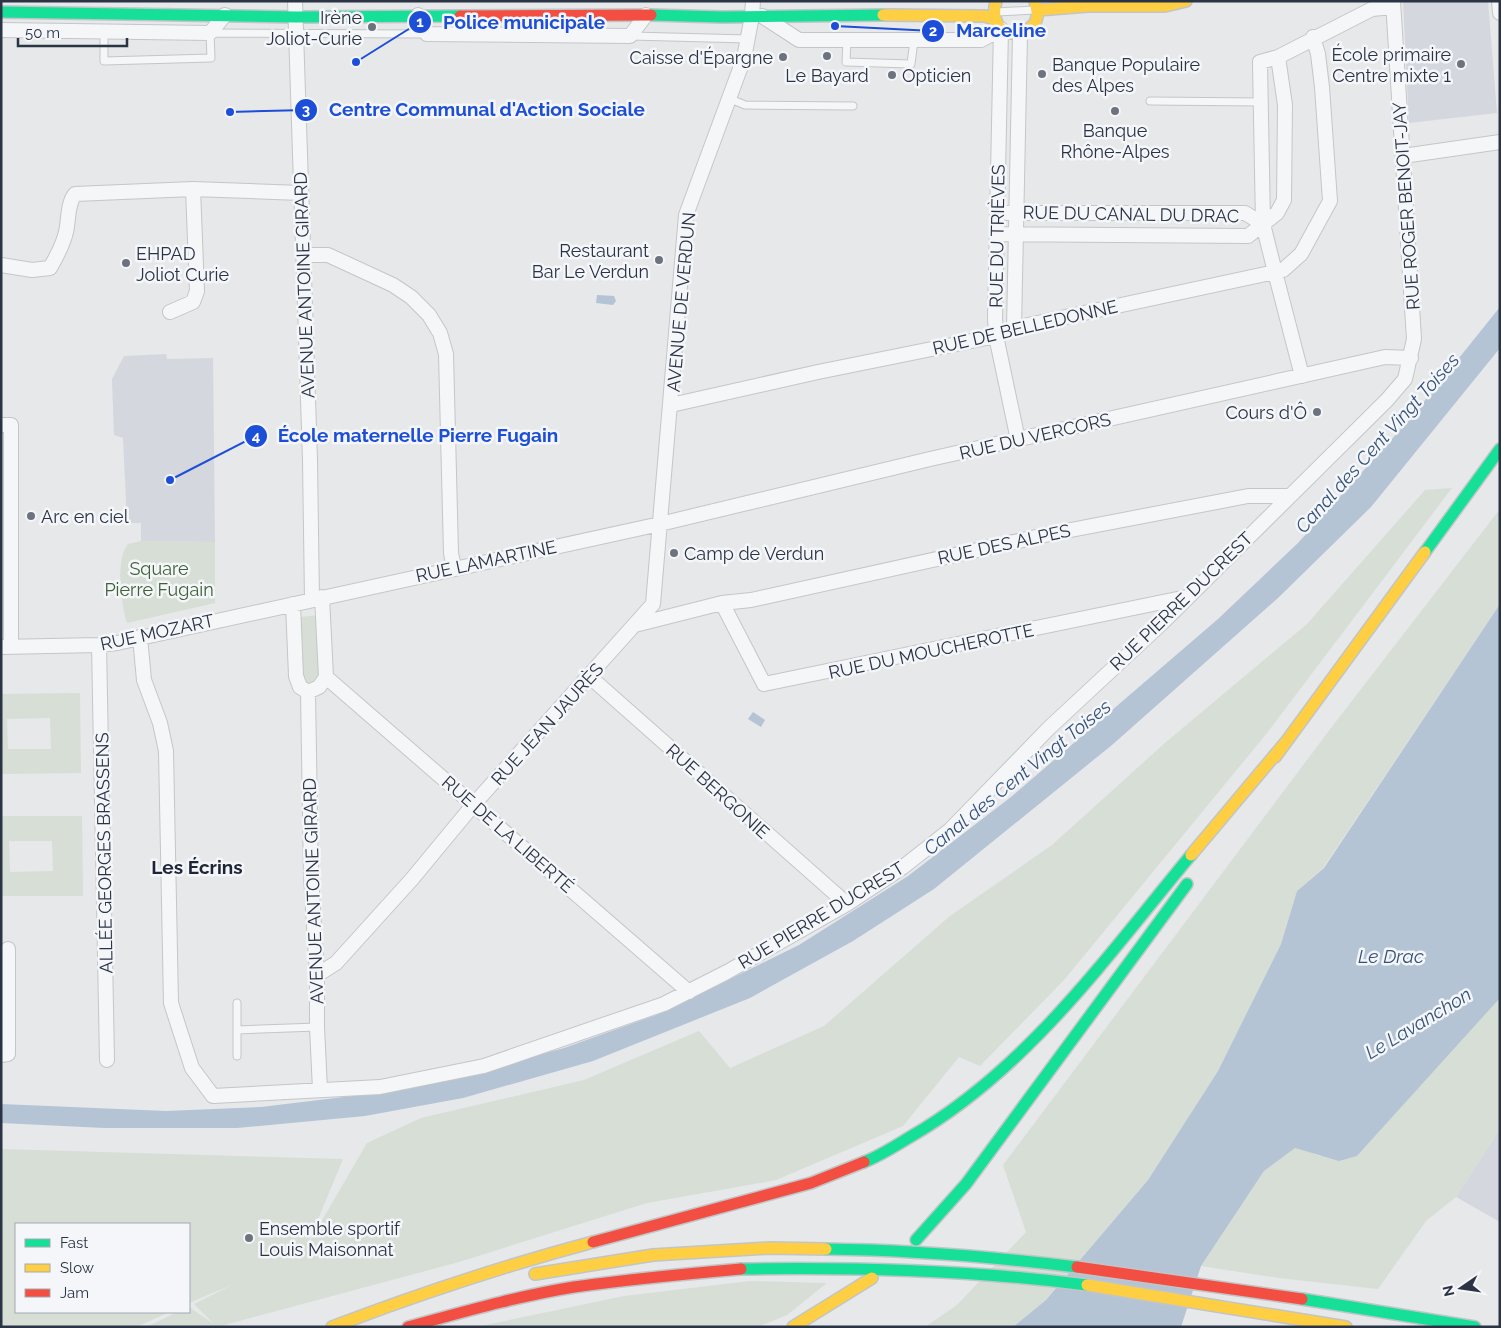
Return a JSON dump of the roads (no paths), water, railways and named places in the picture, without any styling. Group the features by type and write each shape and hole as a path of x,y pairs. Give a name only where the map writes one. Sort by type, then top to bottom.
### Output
{"main road":[{"path":"1,12 296,17 418,15 996,15 1013,34 1020,34 1033,25 1036,6 1088,6 1186,1"},
{"path":"1212,849 1285,742 1500,450"},
{"path":"332,1327 423,1292 504,1266 811,1183 872,1159 930,1126 995,1078 1055,1018 1285,742"},
{"path":"916,1240 966,1184 1195,874"},
{"path":"520,1277 620,1259 731,1249 843,1248 1015,1258 1173,1278 1330,1305 1475,1327"},
{"path":"408,1327 489,1304 554,1290 706,1270 784,1267 854,1268 1001,1277 1151,1294 1346,1327"},
{"path":"793,1327 872,1278"},
{"path":"348,1321 494,1283"}],"street":[{"name":"AVENUE ANTOINE GIRARD","path":"295,1 317,598 326,677"},
{"name":"AVENUE DE VERDUN","path":"634,625 653,604 686,215 744,58 748,39 757,16 753,1"},
{"path":"1499,1 1500,13"},
{"path":"1302,376 1263,224 1260,62 1278,56 1372,8 1393,4"},
{"name":"RUE ROGER BENOIT-JAY","path":"1393,4 1414,339 1411,358 1404,380"},
{"path":"1,30 210,33 225,15"},
{"path":"418,15 427,34 630,36 646,15"},
{"path":"757,16 799,40 981,40 996,15"},
{"name":"RUE DU TRIÈVES","path":"996,15 996,336 1018,440"},
{"name":"RUE DU TRIÈVES","path":"1014,328 1020,34"},
{"path":"1275,272 1283,270 1301,254 1330,201 1322,87 1318,54 1313,37"},
{"path":"1263,224 1277,213 1284,200 1285,105 1278,56"},
{"path":"1403,156 1500,142"},
{"path":"1,265 32,270 50,268 62,248 71,199 75,194 194,190 301,193"},
{"path":"170,312 193,302 196,292 194,190"},
{"name":"RUE DU CANAL DU DRAC","path":"997,213 1245,213 1263,224 1248,236 997,234"},
{"path":"303,255 328,255 393,285 411,297 429,315 440,332 446,354 451,553 454,568"},
{"name":"RUE DE BELLEDONNE","path":"671,405 818,372 996,336 1014,328 1275,272"},
{"name":"RUE DU VERCORS","path":"660,524 1385,356 1411,358"},
{"name":"RUE PIERRE DUCREST","path":"140,637 144,680 160,724 166,751 171,1003 192,1068 213,1096 380,1087 484,1066 576,1035 689,992 847,904 903,867 950,830 1049,728 1187,597 1387,400 1404,380"},
{"path":"1,425 11,425 6,647"},
{"name":"RUE DES ALPES","path":"634,625 722,603 751,600 1050,534 1248,496 1288,496"},
{"name":"RUE LAMARTINE","path":"317,598 660,524"},
{"name":"RUE DU MOUCHEROTTE","path":"722,603 764,684 1187,597"},
{"name":"RUE MOZART","path":"6,647 99,645 317,598"},
{"path":"293,604 296,676 300,687 308,692 319,686 326,677"},
{"name":"RUE JEAN JAURÈS","path":"317,975 336,963 412,878 474,804 590,677 634,625"},
{"name":"ALLÉE GEORGES BRASSENS","path":"99,645 107,1060"},
{"name":"RUE DE LA LIBERTÉ","path":"326,677 689,992"},
{"name":"RUE BERGONIE","path":"590,677 847,904"},
{"name":"AVENUE ANTOINE GIRARD","path":"308,692 311,876 317,975 320,1090"},
{"path":"1,1055 8,1054 8,950"}],"lane":[{"path":"996,15 1036,6"},
{"path":"104,32 104,61 210,58 210,33 427,34"},
{"path":"630,36 748,39"},
{"path":"846,40 846,62 911,64 914,40"},
{"path":"728,98 745,105 853,106"},
{"path":"1150,101 1261,102"},
{"path":"237,1003 237,1056"},
{"path":"237,1030 317,1027"}],"water":[{"path":"597,295 614,296 616,301 613,305 596,303"},
{"path":"1500,307 1500,348 1371,507 1278,598 1112,745 934,889 853,941 750,998 593,1061 463,1098 365,1116 237,1128 104,1128 1,1123 1,1104 166,1111 261,1107 377,1093 478,1071 564,1048 659,1014 799,945 908,876 1011,797 1218,619 1298,543 1410,419"},
{"name":"Le Drac","path":"1500,604 1500,998 1357,1156 1339,1161 1295,1148 1264,1171 1201,1266 1181,1327 1013,1327 1046,1300 1148,1180 1218,1071 1281,944 1297,891 1324,868"},
{"path":"753,712 765,720 761,727 748,719"}],"place":[{"name":"Marceline","path":"835,26"},
{"name":"Irène Joliot-Curie","path":"372,27"},
{"name":"Le Bayard","path":"827,56"},
{"name":"Caisse d'Épargne","path":"783,57"},
{"name":"Police municipale","path":"356,62"},
{"name":"École primaire Centre mixte 1","path":"1461,64"},
{"name":"Banque Populaire des Alpes","path":"1042,74"},
{"name":"Opticien","path":"892,75"},
{"name":"Banque Rhône-Alpes","path":"1115,111"},
{"name":"Centre Communal d'Action Sociale","path":"230,112"},
{"name":"Restaurant Bar Le Verdun","path":"659,260"},
{"name":"EHPAD Joliot Curie","path":"126,263"},
{"name":"Cours d'Ô","path":"1317,412"},
{"name":"École maternelle Pierre Fugain","path":"170,480"},
{"name":"Arc en ciel","path":"31,516"},
{"name":"Camp de Verdun","path":"674,553"},
{"name":"Ensemble sportif Louis Maisonnat","path":"249,1238"}],"district":[{"name":"Les Écrins","path":"197,867"}],"water label":[{"name":"Canal des Cent Vingt Toises","path":"1377,443"},
{"name":"Canal des Cent Vingt Toises","path":"1017,777"},
{"name":"Le Lavanchon","path":"1418,1023"}],"park label":[{"name":"Square Pierre Fugain","path":"159,578"}]}
